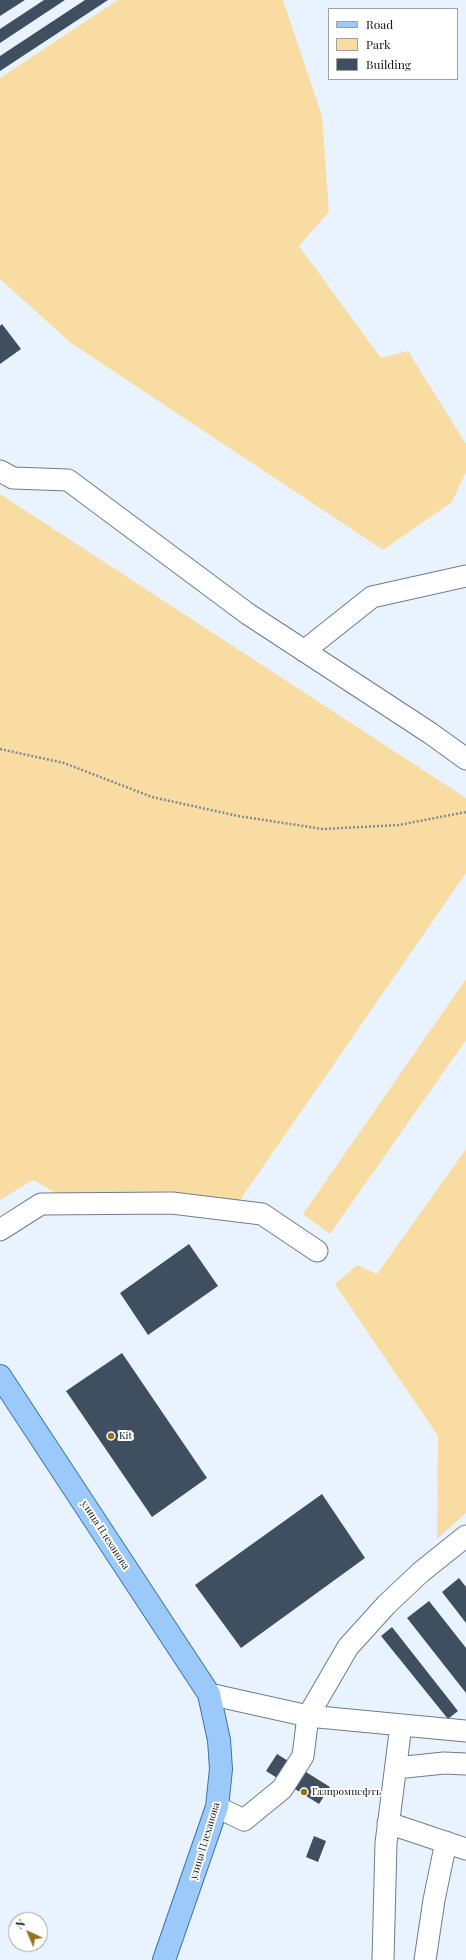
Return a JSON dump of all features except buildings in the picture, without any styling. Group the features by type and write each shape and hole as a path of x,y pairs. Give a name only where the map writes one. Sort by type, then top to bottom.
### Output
{"main road":[{"name":"улица Плеханова","path":"0,1376 209,1694 219,1740 221,1769 217,1807 164,1960"}],"street":[{"path":"0,471 13,478 68,480 248,614 430,733 466,759"},
{"path":"304,651 372,597 466,576"},
{"path":"0,1230 41,1204 172,1203 262,1214 316,1251"},
{"path":"217,1807 244,1820 282,1789 303,1756 308,1716 348,1646 387,1604 421,1572 466,1536"},
{"path":"209,1694 308,1716 466,1731"},
{"path":"383,1960 386,1843 402,1725"},
{"path":"396,1768 444,1763 466,1764"},
{"path":"388,1823 466,1849"},
{"path":"425,1960 434,1900 446,1842"}],"path":[{"path":"0,749 64,763 152,797 238,816 323,829 399,825 466,812"}],"green space":[{"path":"118,0 283,0 322,116 329,212 299,246 381,358 408,351 466,444 466,472 452,502 383,550 71,343 0,279 0,78"},
{"path":"0,494 466,798 466,873 238,1203 175,1193 56,1193 33,1180 0,1200"},
{"path":"466,979 466,1040 330,1234 303,1214"},
{"path":"466,1149 466,1513 437,1539 438,1436 335,1284 357,1265 377,1274"}],"place":[{"name":"Kit","path":"111,1436"},
{"name":"Газпромнефть","path":"304,1792"}]}
